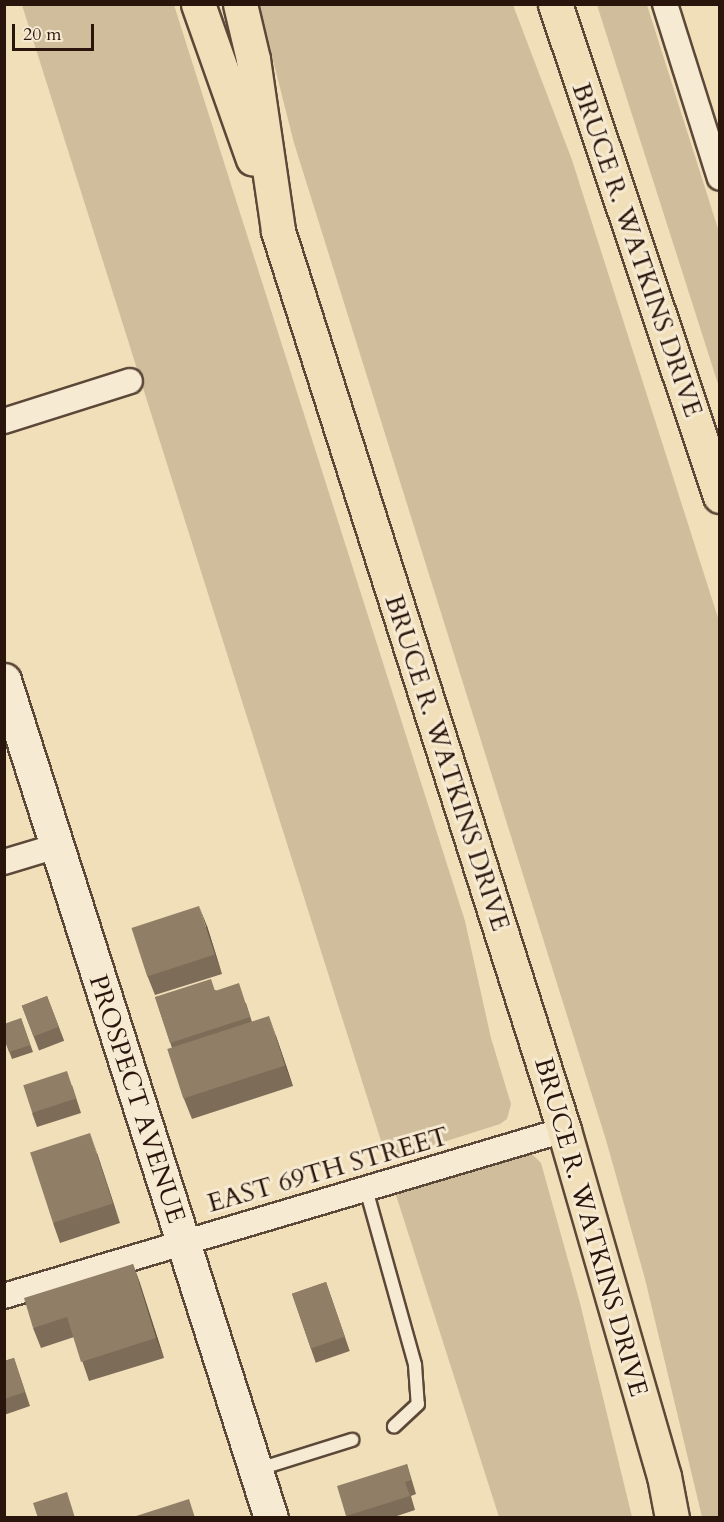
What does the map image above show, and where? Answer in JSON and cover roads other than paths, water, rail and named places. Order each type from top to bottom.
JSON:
[{"type":"highway","points":[[198,4],[278,231]]},
{"type":"highway","name":"BRUCE R. WATKINS DRIVE","points":[[240,4],[253,59],[278,231],[564,1131],[664,1476],[672,1518]]},
{"type":"highway","name":"BRUCE R. WATKINS DRIVE","points":[[555,4],[720,496]]},
{"type":"main road","name":"PROSPECT AVENUE","points":[[4,680],[271,1518]]},
{"type":"street","points":[[665,4],[720,178]]},
{"type":"street","points":[[4,421],[130,381]]},
{"type":"street","points":[[4,862],[57,846]]},
{"type":"street","name":"EAST 69TH STREET","points":[[4,1296],[564,1131]]},
{"type":"lane","points":[[366,1188],[415,1365],[418,1404],[394,1425]]},
{"type":"lane","points":[[256,1470],[352,1440]]}]
